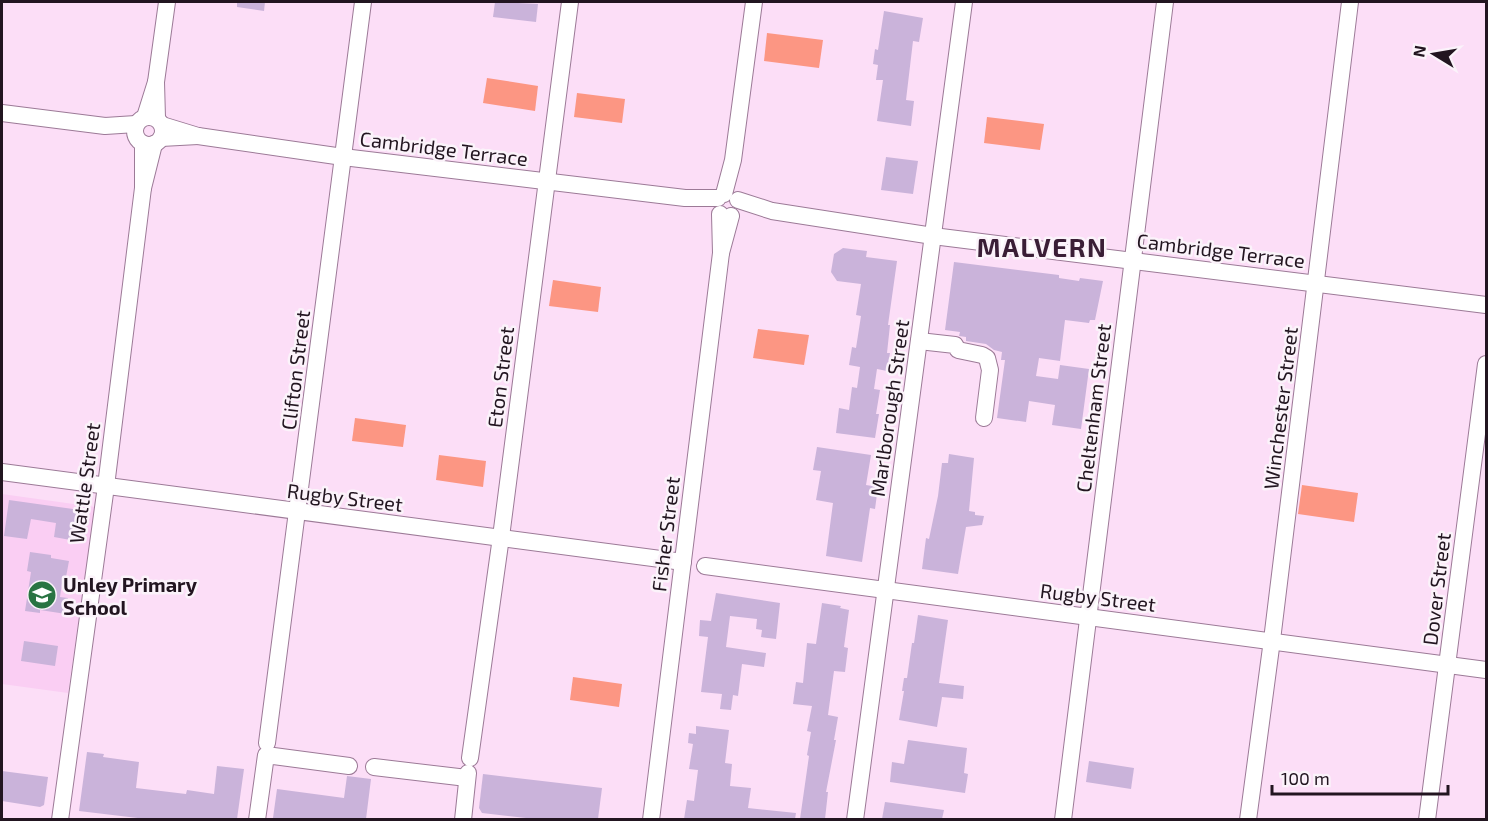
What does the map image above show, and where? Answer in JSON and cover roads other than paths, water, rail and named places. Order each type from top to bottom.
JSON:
[{"type":"street","name":"Wattle Street","points":[[60,819],[106,486],[167,2]]},
{"type":"street","name":"Clifton Street","points":[[257,819],[363,2]]},
{"type":"street","name":"Eton Street","points":[[463,819],[570,2]]},
{"type":"street","name":"Fisher Street","points":[[651,819],[754,2]]},
{"type":"street","name":"Marlborough Street","points":[[855,819],[964,2]]},
{"type":"street","name":"Cheltenham Street","points":[[1064,819],[1165,2]]},
{"type":"street","name":"Winchester Street","points":[[1248,819],[1350,2]]},
{"type":"street","name":"Cambridge Terrace","points":[[2,113],[685,198],[933,236],[1486,305]]},
{"type":"street","points":[[919,341],[955,345],[958,350],[987,358],[990,370],[984,418]]},
{"type":"street","name":"Dover Street","points":[[1427,819],[1486,364]]},
{"type":"street","name":"Rugby Street","points":[[2,472],[298,513],[501,537],[683,562]]},
{"type":"street","name":"Rugby Street","points":[[705,566],[1486,670]]},
{"type":"street","points":[[266,749],[349,766]]},
{"type":"street","points":[[374,767],[468,770]]},
{"type":"place","name":"Unley Primary School","points":[[42,595]]},
{"type":"district","name":"MALVERN","points":[[1042,246]]}]
